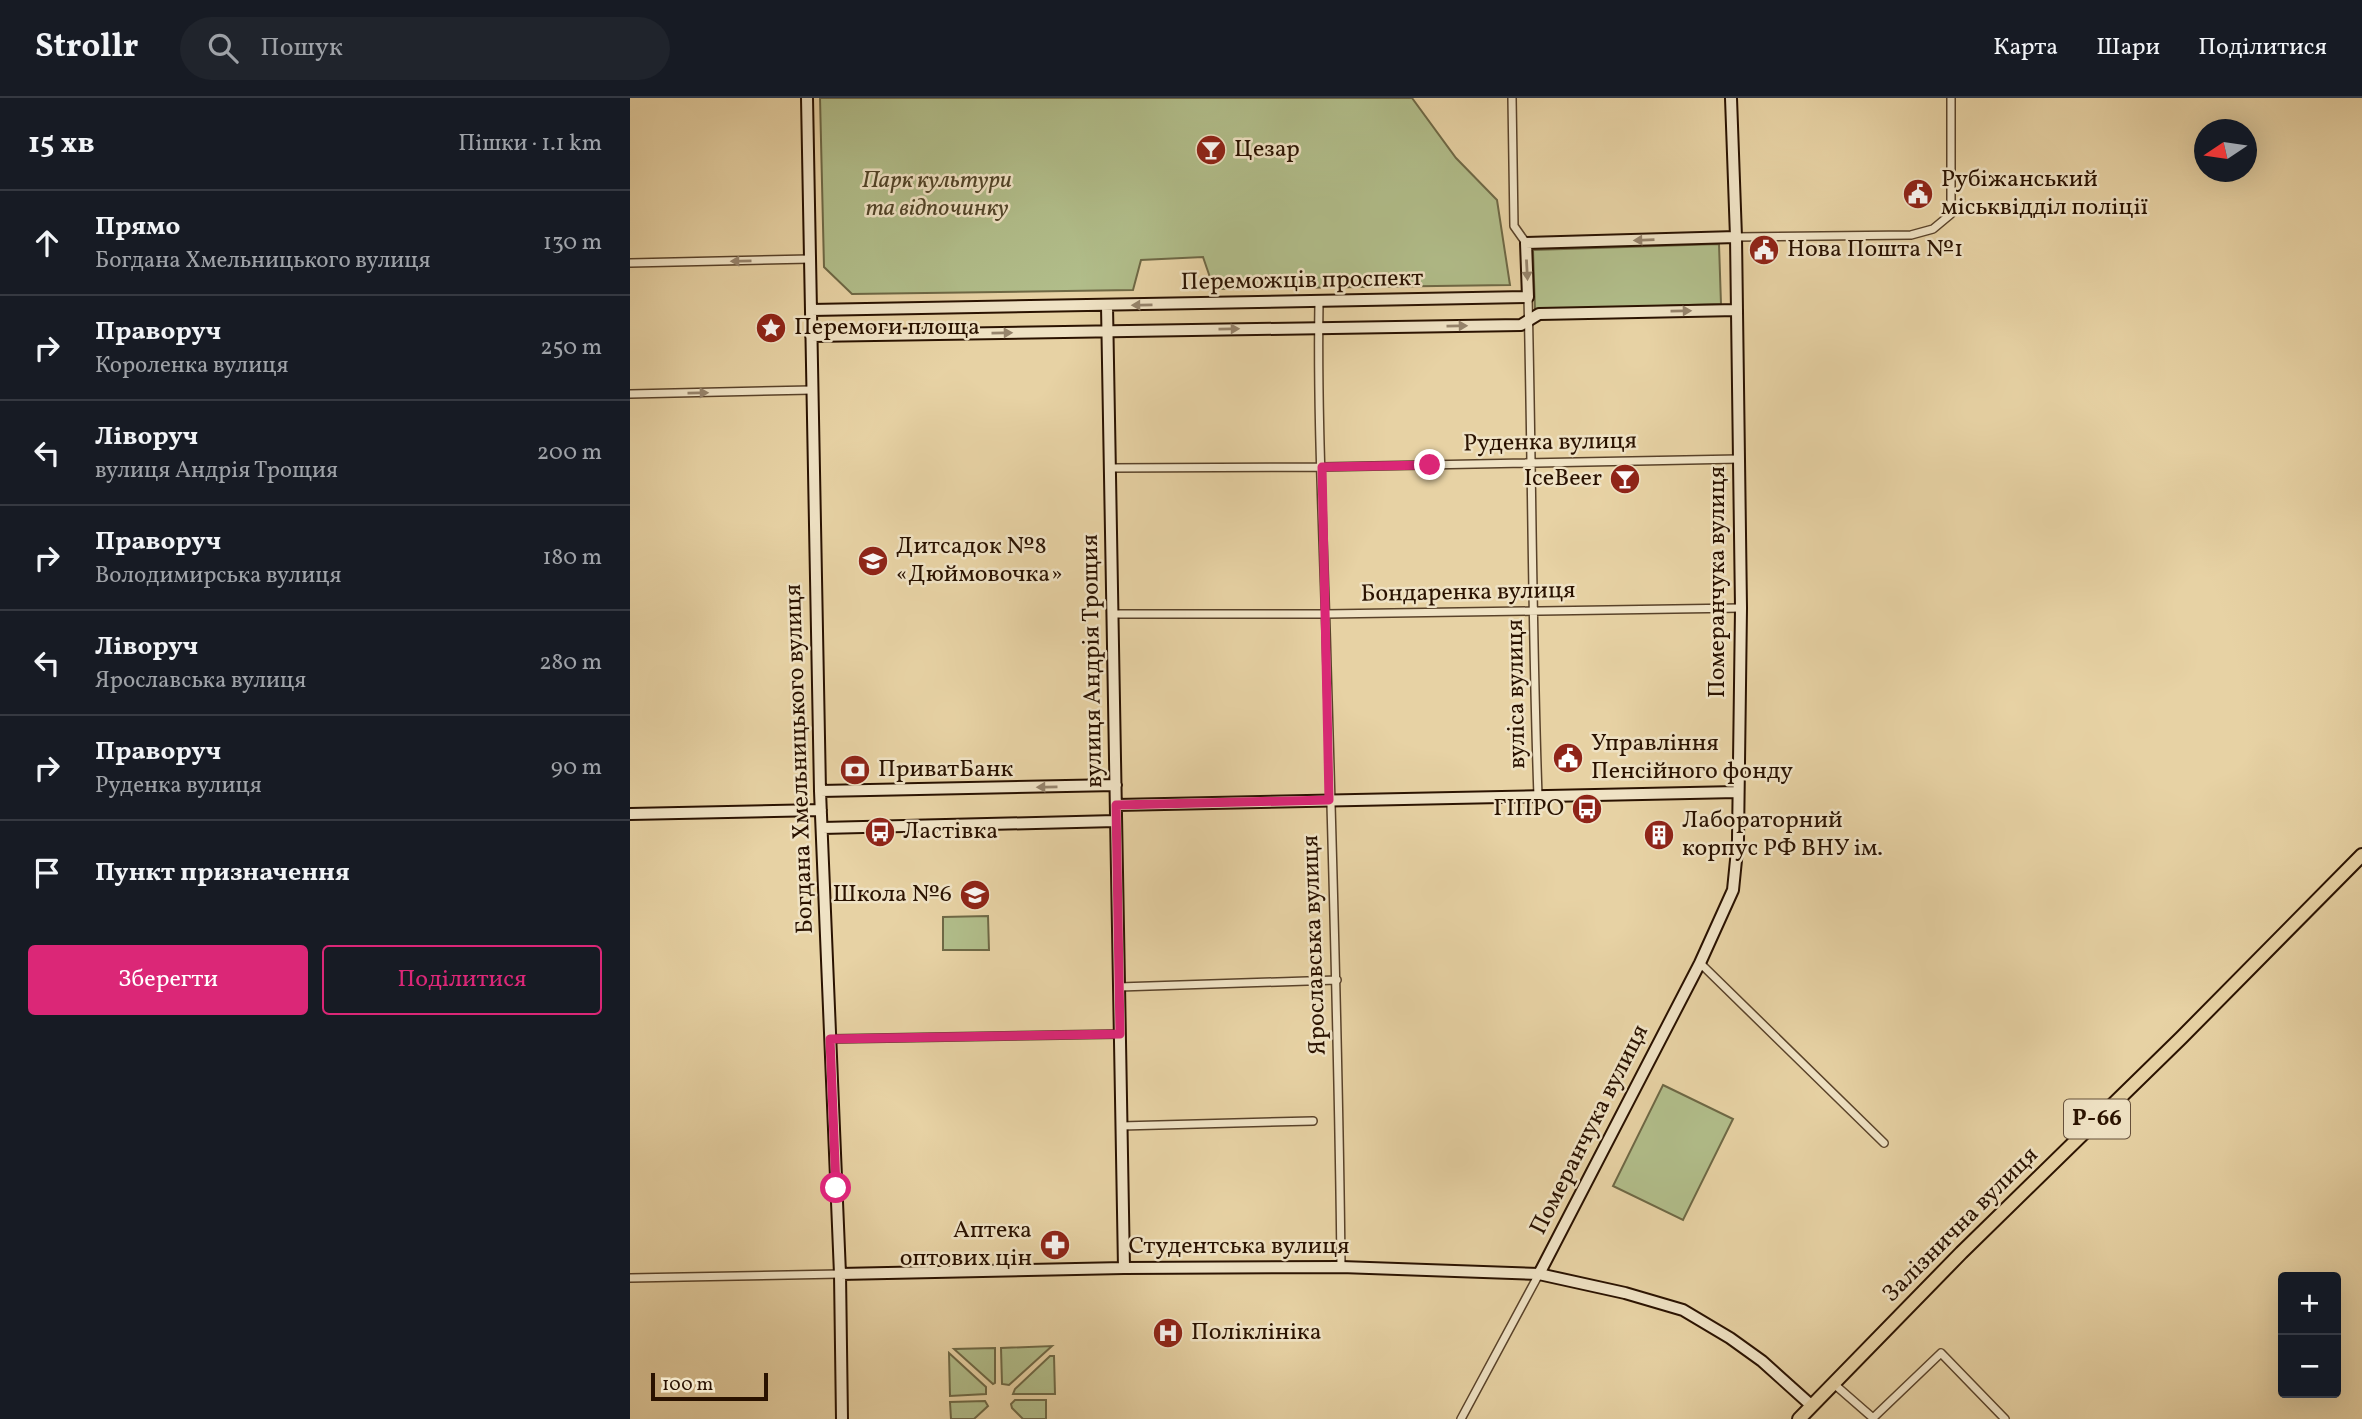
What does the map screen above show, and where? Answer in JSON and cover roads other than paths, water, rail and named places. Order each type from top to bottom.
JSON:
[{"type":"main road","name":"Залізнична вулиця","points":[[1799,1419],[1961,1253],[2181,1038],[2362,855]]},
{"type":"street","name":"Богдана Хмельницького вулиця","points":[[807,98],[820,791],[842,1419]]},
{"type":"street","points":[[1511,98],[1514,226],[1525,243],[1528,297]]},
{"type":"street","name":"Померанчука вулиця","points":[[1461,1419],[1539,1275],[1700,963],[1733,890],[1738,840],[1741,608],[1736,237],[1731,98]]},
{"type":"street","points":[[1525,243],[1911,235],[1933,229],[1951,214],[1951,98]]},
{"type":"street","points":[[630,263],[810,259]]},
{"type":"street","name":"Переможців проспект","points":[[811,310],[1528,297]]},
{"type":"street","name":"вуліса вулиця","points":[[1528,297],[1538,796]]},
{"type":"street","name":"Ярославська вулиця","points":[[1319,302],[1329,800],[1337,981],[1341,1267]]},
{"type":"street","name":"вулиця Андрія Трощия","points":[[1107,306],[1124,1268]]},
{"type":"street","name":"Переможців проспект","points":[[811,336],[1521,325],[1539,314],[1737,310]]},
{"type":"street","points":[[630,394],[812,390]]},
{"type":"street","name":"Руденка вулиця","points":[[1110,468],[1739,459]]},
{"type":"street","name":"Бондаренка вулиця","points":[[1112,614],[1741,608]]},
{"type":"street","points":[[820,791],[1115,785]]},
{"type":"street","points":[[1116,805],[1737,792]]},
{"type":"street","points":[[630,814],[821,810]]},
{"type":"street","points":[[822,828],[1116,821]]},
{"type":"street","points":[[1700,963],[1884,1143]]},
{"type":"street","points":[[1119,987],[1337,981]]},
{"type":"street","points":[[830,1039],[1120,1034]]},
{"type":"street","points":[[1121,1126],[1313,1121]]},
{"type":"street","name":"Студентська вулиця","points":[[630,1278],[1124,1268],[1341,1267],[1539,1275],[1625,1293],[1683,1310],[1762,1361],[1812,1406]]},
{"type":"street","points":[[1834,1384],[1873,1418],[1941,1353],[2005,1419]]},
{"type":"place","name":"Цезар","points":[[1211,150]]},
{"type":"place","name":"Рубіжанський міськвідділ поліції","points":[[1918,194]]},
{"type":"place","name":"Нова Пошта №1","points":[[1764,250]]},
{"type":"place","name":"Перемоги площа","points":[[771,328]]},
{"type":"place","name":"IceBeer","points":[[1625,479]]},
{"type":"place","name":"Дитсадок №8 «Дюймовочка»","points":[[873,561]]},
{"type":"place","name":"Управління Пенсійного фонду","points":[[1568,758]]},
{"type":"place","name":"ПриватБанк","points":[[855,770]]},
{"type":"place","name":"ГІПРО","points":[[1587,809]]},
{"type":"place","name":"Ластівка","points":[[880,832]]},
{"type":"place","name":"Лабораторний корпус РФ ВНУ ім.","points":[[1659,835]]},
{"type":"place","name":"Школа №6","points":[[975,895]]},
{"type":"place","name":"Аптека оптових цін","points":[[1055,1245]]},
{"type":"place","name":"Поліклініка","points":[[1168,1333]]},
{"type":"park label","name":"Парк культури та відпочинку","points":[[937,195]]}]
